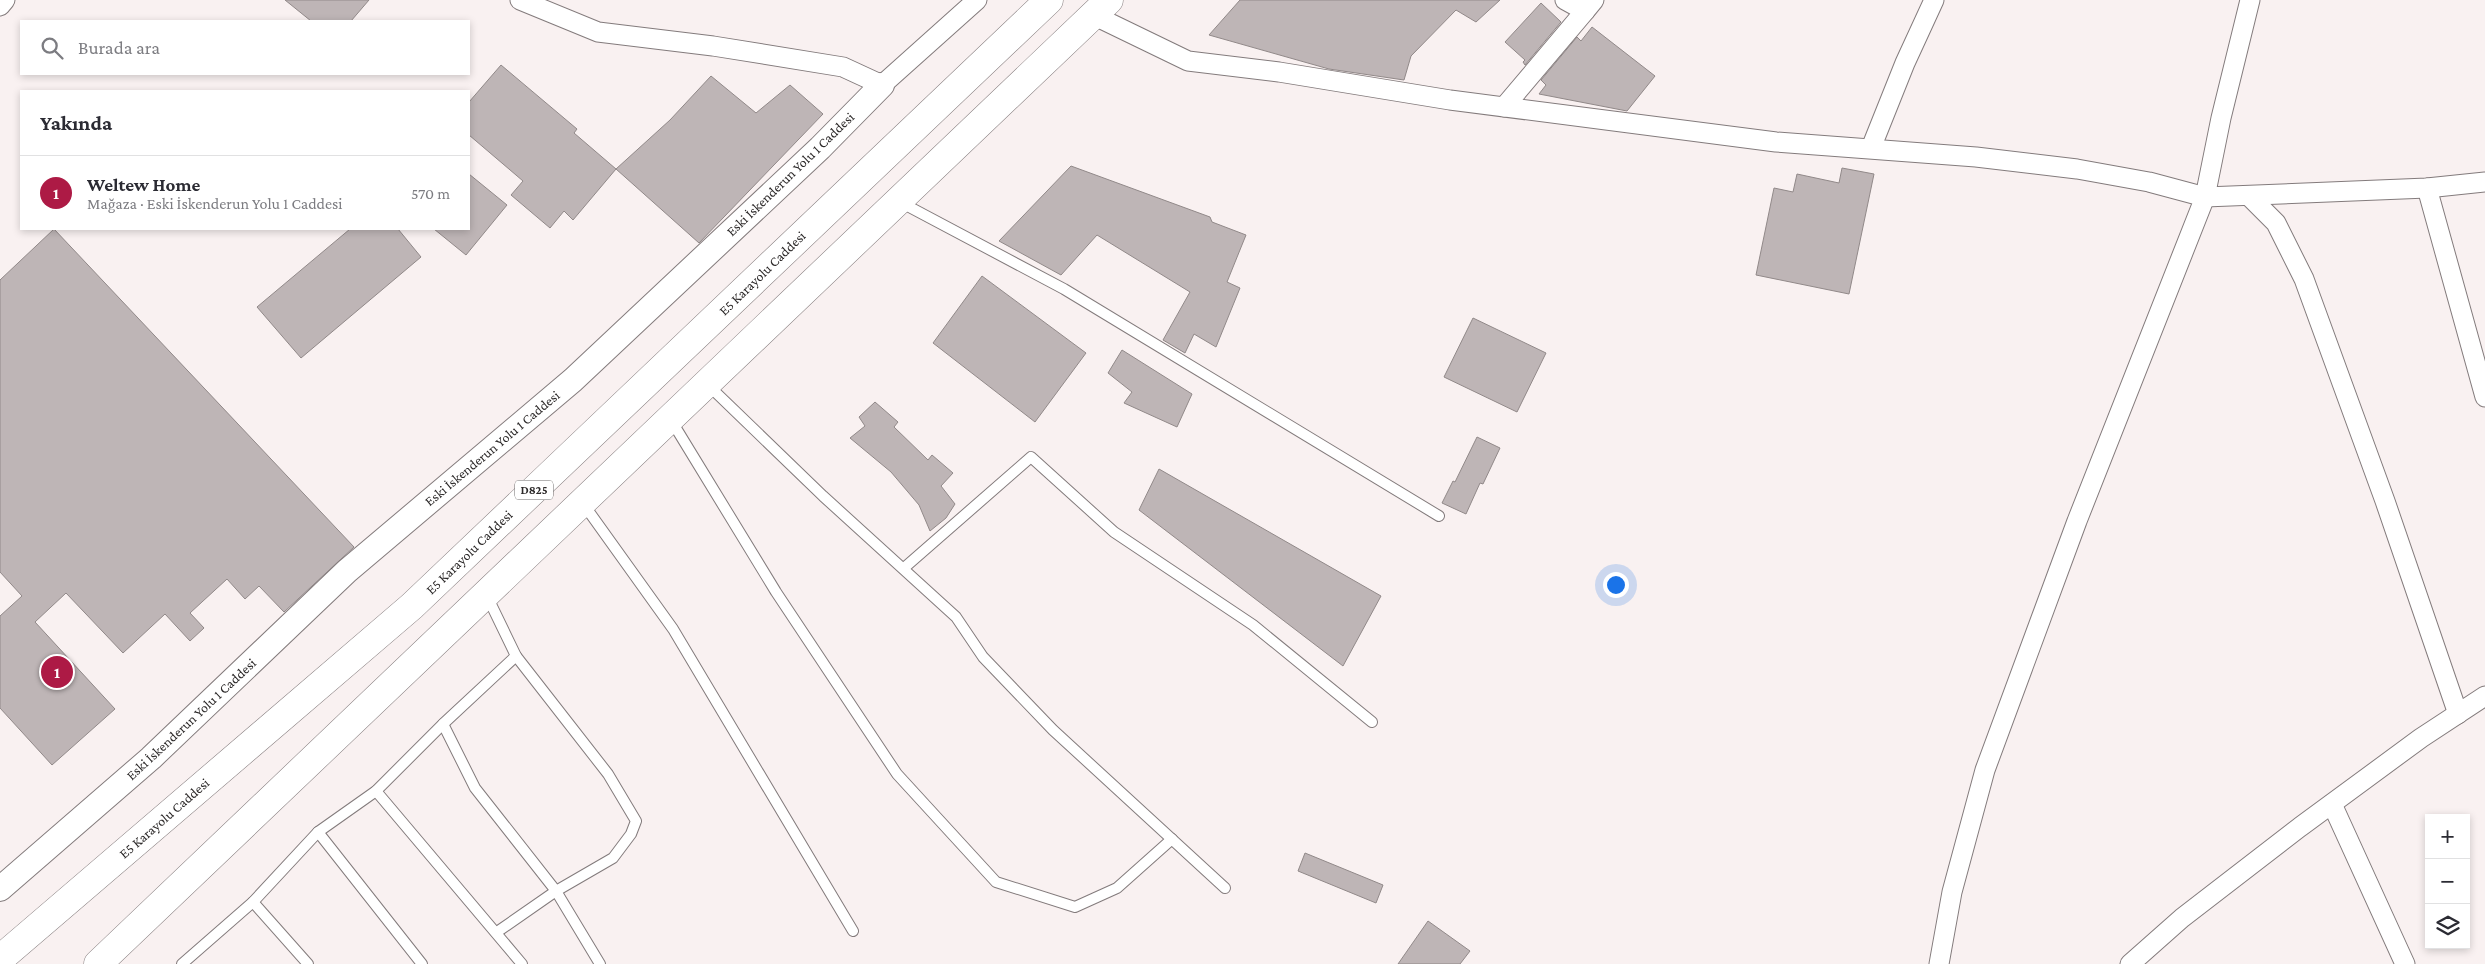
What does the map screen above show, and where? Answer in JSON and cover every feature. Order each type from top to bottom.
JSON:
[{"type":"highway","name":"E5 Karayolu Caddesi","points":[[0,959],[412,606],[1049,0]]},
{"type":"highway","points":[[98,964],[485,593],[1102,8]]},
{"type":"street","points":[[0,6],[5,0]]},
{"type":"street","points":[[520,0],[598,32],[713,46],[843,67],[882,85]]},
{"type":"street","name":"Eski İskenderun Yolu 1 Caddesi","points":[[0,889],[151,758],[347,571],[573,380],[820,148],[882,85],[977,0]]},
{"type":"street","points":[[1504,107],[1590,6],[1565,0]]},
{"type":"street","points":[[1871,148],[1905,63],[1934,0]]},
{"type":"street","points":[[1940,964],[1952,892],[1985,770],[2077,520],[2205,197],[2220,118],[2250,0]]},
{"type":"street","points":[[1102,8],[1188,61],[1279,72],[1504,107],[1776,142],[1871,148],[2077,169],[2149,182],[2205,197],[2427,188],[2485,182]]},
{"type":"street","points":[[2427,188],[2485,397]]},
{"type":"street","points":[[2250,196],[2276,223],[2304,279],[2385,501],[2458,714]]},
{"type":"street","points":[[2130,964],[2182,918],[2332,804],[2421,738],[2485,696]]},
{"type":"street","points":[[2332,804],[2405,964]]},
{"type":"lane","points":[[898,201],[1064,289],[1438,516]]},
{"type":"lane","points":[[706,383],[823,496],[956,617],[983,657],[1053,730],[1225,888]]},
{"type":"lane","points":[[670,418],[776,592],[897,774],[996,882],[1075,907],[1117,888],[1172,839]]},
{"type":"lane","points":[[904,568],[1030,457],[1114,532],[1254,625],[1372,722]]},
{"type":"lane","points":[[582,502],[673,629],[853,931]]},
{"type":"lane","points":[[485,593],[516,656],[608,774],[636,821],[631,834],[613,858],[556,891],[497,932]]},
{"type":"lane","points":[[182,964],[253,902],[318,832],[376,791],[443,724],[516,656]]},
{"type":"lane","points":[[443,724],[475,788],[556,891],[600,964]]},
{"type":"lane","points":[[376,791],[497,932],[522,964]]},
{"type":"lane","points":[[318,832],[422,964]]},
{"type":"lane","points":[[253,902],[308,964]]},
{"type":"building","points":[[285,0],[369,0],[352,20],[310,20]]},
{"type":"building","points":[[1240,0],[1500,0],[1476,22],[1456,10],[1411,56],[1404,80],[1329,69],[1209,35]]},
{"type":"building","points":[[1541,3],[1561,22],[1525,65],[1523,62],[1525,60],[1505,42]]},
{"type":"building","points":[[1592,27],[1655,76],[1627,111],[1539,94],[1546,85],[1541,80],[1577,37],[1581,41]]},
{"type":"building","points":[[501,65],[577,129],[574,133],[616,169],[573,220],[564,211],[550,228],[511,195],[523,181],[470,136],[470,101]]},
{"type":"building","points":[[711,76],[756,113],[790,85],[823,114],[699,243],[616,169],[670,120]]},
{"type":"building","points":[[1071,166],[1210,217],[1212,222],[1246,235],[1227,282],[1240,288],[1216,347],[1194,334],[1185,353],[1163,340],[1190,292],[1097,235],[1061,275],[999,241]]},
{"type":"building","points":[[1842,168],[1874,174],[1849,294],[1756,275],[1774,188],[1793,192],[1797,174],[1839,183]]},
{"type":"building","points":[[470,175],[507,205],[466,255],[435,230],[470,230]]},
{"type":"building","points":[[55,230],[354,547],[284,612],[259,586],[245,599],[227,579],[190,613],[204,628],[190,641],[165,614],[123,653],[66,593],[35,622],[115,709],[52,765],[0,708],[0,616],[22,596],[0,572],[0,280]]},
{"type":"building","points":[[349,230],[399,230],[421,257],[301,358],[257,307]]},
{"type":"building","points":[[982,276],[1086,353],[1035,422],[933,343]]},
{"type":"building","points":[[1473,318],[1546,353],[1517,412],[1444,377]]},
{"type":"building","points":[[1122,350],[1192,394],[1177,427],[1124,403],[1132,392],[1108,373]]},
{"type":"building","points":[[875,402],[898,422],[894,427],[928,460],[932,455],[953,473],[941,486],[955,504],[946,518],[930,531],[919,505],[891,472],[850,438],[865,426],[859,417]]},
{"type":"building","points":[[1477,437],[1500,448],[1483,484],[1480,483],[1466,514],[1442,503],[1453,481],[1455,482]]},
{"type":"building","points":[[1159,469],[1381,596],[1343,666],[1139,510]]},
{"type":"building","points":[[1305,853],[1383,885],[1376,903],[1298,871]]},
{"type":"building","points":[[1428,921],[1470,951],[1460,964],[1398,964]]},
{"type":"place","name":"Weltew Home","points":[[57,672]]}]
